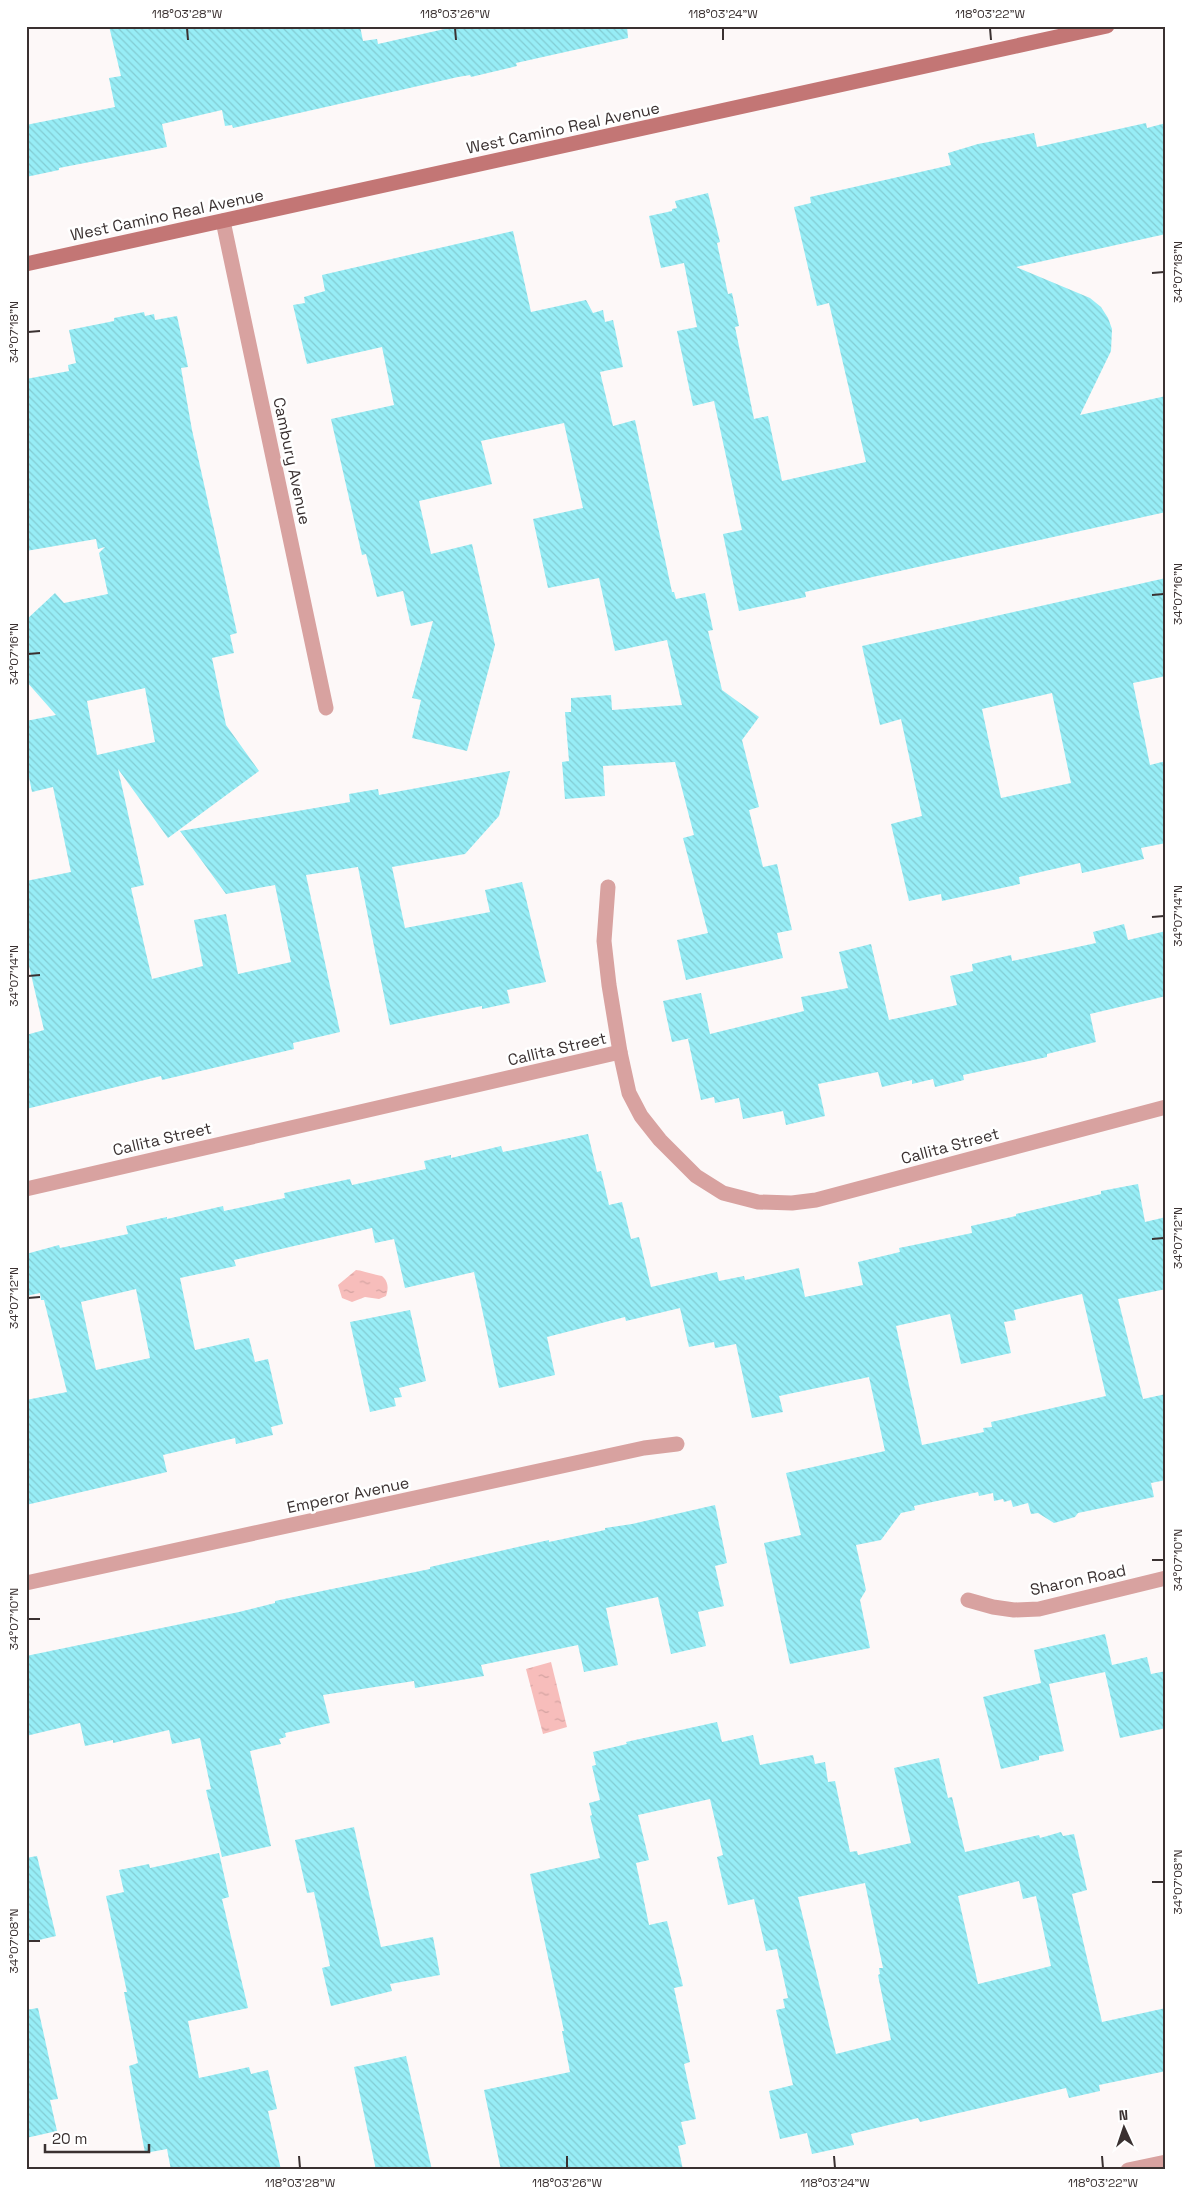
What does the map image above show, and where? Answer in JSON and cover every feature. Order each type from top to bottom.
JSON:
[{"type":"street","name":"West Camino Real Avenue","points":[[26,264],[1107,26]]},
{"type":"street","name":"Cambury Avenue","points":[[223,221],[326,708]]},
{"type":"street","points":[[608,887],[604,941],[620,1052]]},
{"type":"street","name":"Callita Street","points":[[26,1188],[620,1052],[630,1093],[641,1116],[660,1140],[696,1176],[723,1193],[758,1202],[792,1203],[816,1200],[1166,1107]]},
{"type":"street","name":"Emperor Avenue","points":[[26,1583],[644,1448],[677,1444]]},
{"type":"street","name":"Sharon Road","points":[[968,1600],[993,1607],[1014,1610],[1039,1609],[1166,1578]]},
{"type":"street","points":[[1128,2170],[1166,2162]]},
{"type":"water","points":[[356,1270],[382,1276],[386,1280],[387,1285],[386,1296],[379,1299],[365,1297],[352,1302],[342,1298],[338,1285]]},
{"type":"water","points":[[551,1662],[567,1727],[543,1734],[526,1669]]},
{"type":"building","points":[[109,26],[360,26],[363,41],[377,39],[378,44],[458,26],[627,26],[628,38],[516,63],[517,66],[471,77],[470,75],[458,77],[233,128],[232,125],[225,126],[222,110],[162,124],[167,147],[59,168],[59,170],[26,177],[26,125],[115,107],[109,78],[121,76]]},
{"type":"building","points":[[1146,123],[1147,128],[1166,123],[1166,234],[1016,267],[1090,298],[1101,307],[1108,318],[1112,329],[1111,351],[1080,415],[1166,396],[1166,512],[805,592],[806,597],[739,611],[723,534],[742,530],[714,401],[693,406],[677,331],[697,327],[684,263],[661,268],[649,216],[672,211],[672,209],[677,208],[675,201],[708,193],[720,242],[717,243],[728,294],[732,293],[739,326],[735,327],[754,419],[768,416],[782,481],[866,462],[829,303],[817,306],[794,207],[811,203],[810,197],[951,165],[948,153],[978,144],[1034,133],[1037,147]]},
{"type":"building","points":[[513,231],[531,312],[586,300],[593,313],[603,310],[605,322],[613,320],[623,367],[600,372],[613,426],[635,420],[672,592],[674,592],[676,599],[705,593],[713,630],[708,631],[722,690],[759,717],[742,740],[759,807],[749,810],[763,867],[777,864],[792,930],[777,933],[783,958],[686,980],[677,940],[708,933],[683,838],[694,835],[675,762],[603,766],[605,796],[565,799],[562,762],[569,761],[565,712],[571,712],[571,698],[611,695],[612,710],[682,705],[667,640],[615,651],[599,578],[548,588],[533,519],[583,508],[564,423],[481,441],[492,484],[419,501],[431,554],[472,544],[495,645],[467,751],[412,738],[421,700],[412,698],[433,621],[411,626],[403,591],[377,597],[366,554],[362,555],[331,419],[394,405],[382,347],[307,364],[293,305],[305,303],[304,297],[325,291],[322,275]]},
{"type":"building","points":[[144,312],[145,316],[154,314],[155,320],[177,316],[188,367],[181,368],[192,430],[237,633],[230,635],[234,653],[212,658],[226,725],[259,771],[168,838],[118,769],[144,885],[131,888],[152,979],[203,966],[194,920],[226,914],[238,974],[291,962],[275,885],[226,894],[180,831],[350,802],[349,794],[378,789],[379,795],[510,771],[499,816],[465,854],[392,867],[405,928],[490,912],[485,890],[522,882],[546,982],[507,990],[510,1003],[482,1009],[482,1006],[390,1025],[358,867],[306,875],[340,1032],[293,1043],[294,1049],[162,1080],[161,1076],[26,1109],[26,1035],[44,1030],[26,953],[26,881],[71,872],[53,787],[32,792],[26,762],[26,721],[56,715],[26,681],[26,620],[55,593],[64,603],[108,594],[99,553],[105,547],[98,549],[96,539],[26,551],[26,379],[69,371],[68,365],[76,363],[69,330],[114,321],[114,318]],"holes":[[[145,688],[155,742],[97,755],[87,701]]]},
{"type":"building","points":[[1166,578],[1166,676],[1133,683],[1150,765],[1166,761],[1166,843],[1141,848],[1144,859],[1082,873],[1080,863],[1019,877],[1020,884],[942,901],[941,894],[909,901],[891,824],[922,816],[901,719],[880,725],[862,646]],"holes":[[[1052,693],[1071,783],[1001,798],[982,709]]]},
{"type":"building","points":[[1124,924],[1128,940],[1166,931],[1166,996],[1090,1014],[1096,1042],[1047,1054],[1047,1057],[963,1075],[964,1080],[935,1087],[933,1079],[912,1084],[912,1080],[882,1087],[878,1072],[818,1084],[825,1116],[786,1125],[783,1111],[743,1119],[739,1098],[715,1103],[714,1097],[701,1100],[688,1039],[691,1038],[672,1042],[663,1001],[701,993],[710,1034],[804,1011],[801,997],[848,988],[839,952],[871,944],[889,1020],[957,1005],[950,976],[973,971],[972,964],[1011,955],[1012,961],[1096,943],[1093,932]]},
{"type":"building","points":[[588,1134],[597,1172],[601,1171],[609,1205],[622,1202],[631,1239],[639,1237],[651,1287],[717,1272],[719,1281],[744,1276],[745,1280],[799,1268],[805,1297],[863,1285],[858,1262],[900,1252],[899,1248],[972,1233],[971,1226],[1101,1194],[1101,1191],[1138,1184],[1145,1222],[1166,1217],[1166,1289],[1118,1299],[1143,1399],[1166,1394],[1166,1480],[1151,1483],[1154,1497],[1078,1513],[1075,1517],[1054,1523],[1038,1513],[1031,1514],[1028,1503],[1013,1507],[1011,1500],[1004,1502],[1003,1499],[994,1501],[993,1493],[979,1496],[978,1492],[914,1506],[915,1510],[901,1513],[881,1540],[856,1545],[866,1590],[860,1600],[870,1648],[790,1664],[764,1543],[801,1535],[786,1473],[885,1451],[869,1377],[779,1396],[783,1412],[752,1418],[736,1344],[715,1348],[714,1342],[689,1347],[680,1308],[626,1321],[625,1317],[547,1337],[555,1375],[499,1388],[474,1272],[405,1288],[394,1239],[375,1243],[372,1228],[234,1260],[236,1266],[180,1278],[195,1350],[249,1338],[255,1362],[268,1359],[283,1424],[271,1427],[273,1435],[236,1444],[235,1438],[163,1455],[167,1472],[26,1505],[26,1400],[67,1392],[44,1300],[41,1300],[40,1293],[26,1296],[26,1254],[59,1245],[60,1248],[128,1234],[126,1226],[167,1217],[167,1219],[223,1206],[224,1211],[285,1198],[284,1193],[350,1179],[352,1185],[426,1169],[424,1161],[451,1155],[451,1158],[501,1146],[503,1152]],"holes":[[[136,1289],[150,1358],[96,1370],[81,1302]],[[1082,1294],[1106,1396],[991,1422],[992,1427],[983,1428],[984,1432],[922,1445],[896,1326],[950,1314],[961,1364],[1011,1353],[1004,1322],[1016,1320],[1014,1310]]]},
{"type":"building","points":[[410,1310],[426,1381],[399,1388],[402,1397],[394,1398],[396,1406],[370,1412],[350,1322]]},
{"type":"building","points":[[715,1505],[727,1563],[715,1566],[724,1606],[698,1612],[706,1646],[671,1654],[658,1597],[606,1608],[618,1665],[584,1672],[578,1645],[481,1665],[484,1676],[415,1688],[414,1681],[323,1695],[330,1723],[285,1733],[286,1737],[279,1739],[281,1744],[250,1751],[271,1846],[222,1857],[206,1790],[211,1789],[200,1738],[172,1744],[169,1730],[113,1743],[113,1740],[85,1746],[80,1723],[26,1736],[26,1656],[239,1612],[275,1603],[275,1601],[430,1569],[430,1567],[513,1548],[549,1540],[549,1542]]},
{"type":"building","points":[[1105,1634],[1112,1665],[1147,1657],[1151,1674],[1166,1671],[1166,1728],[1120,1738],[1105,1672],[1049,1684],[1064,1751],[1039,1756],[1039,1760],[1001,1769],[983,1697],[1041,1683],[1034,1650]]},
{"type":"building","points":[[717,1722],[722,1742],[753,1735],[760,1765],[813,1755],[815,1764],[825,1762],[828,1782],[835,1781],[850,1852],[857,1851],[858,1855],[911,1843],[894,1768],[939,1758],[948,1798],[952,1797],[965,1852],[1039,1835],[1040,1838],[1061,1832],[1063,1836],[1074,1834],[1087,1890],[1072,1894],[1102,2022],[1166,2008],[1166,2071],[1099,2085],[1100,2091],[1069,2098],[1066,2088],[920,2122],[918,2118],[851,2134],[854,2145],[812,2154],[807,2133],[780,2139],[769,2091],[793,2085],[776,2010],[785,2008],[783,1999],[788,1998],[777,1949],[766,1951],[754,1899],[728,1905],[717,1857],[723,1855],[710,1799],[638,1815],[649,1860],[636,1863],[649,1925],[667,1921],[683,1986],[674,1988],[690,2062],[684,2064],[696,2119],[681,2122],[686,2144],[678,2146],[683,2170],[501,2170],[484,2090],[570,2072],[562,2031],[564,2031],[530,1874],[600,1858],[590,1816],[592,1815],[589,1803],[600,1800],[592,1766],[596,1765],[593,1752],[627,1744],[626,1742]],"holes":[[[1019,1881],[1023,1899],[1036,1896],[1051,1966],[978,1984],[958,1896]],[[865,1883],[883,1968],[879,1968],[880,1974],[878,1975],[891,2040],[836,2054],[798,1897]]]},
{"type":"building","points":[[354,1827],[381,1947],[433,1937],[440,1975],[390,1984],[392,1991],[331,2006],[322,1968],[330,1966],[314,1892],[307,1893],[295,1840]]},
{"type":"building","points":[[219,1853],[229,1897],[222,1899],[248,2008],[188,2021],[199,2078],[249,2067],[251,2074],[268,2070],[277,2109],[268,2111],[281,2170],[171,2170],[167,2149],[145,2153],[129,2066],[138,2063],[124,1992],[127,1992],[106,1896],[124,1892],[119,1870],[149,1864],[150,1868]]},
{"type":"building","points":[[37,1856],[56,1936],[26,1943],[26,1858]]},
{"type":"building","points":[[38,2008],[58,2099],[50,2100],[57,2131],[26,2138],[26,2010]]},
{"type":"building","points":[[406,2056],[432,2170],[376,2170],[354,2067]]}]
